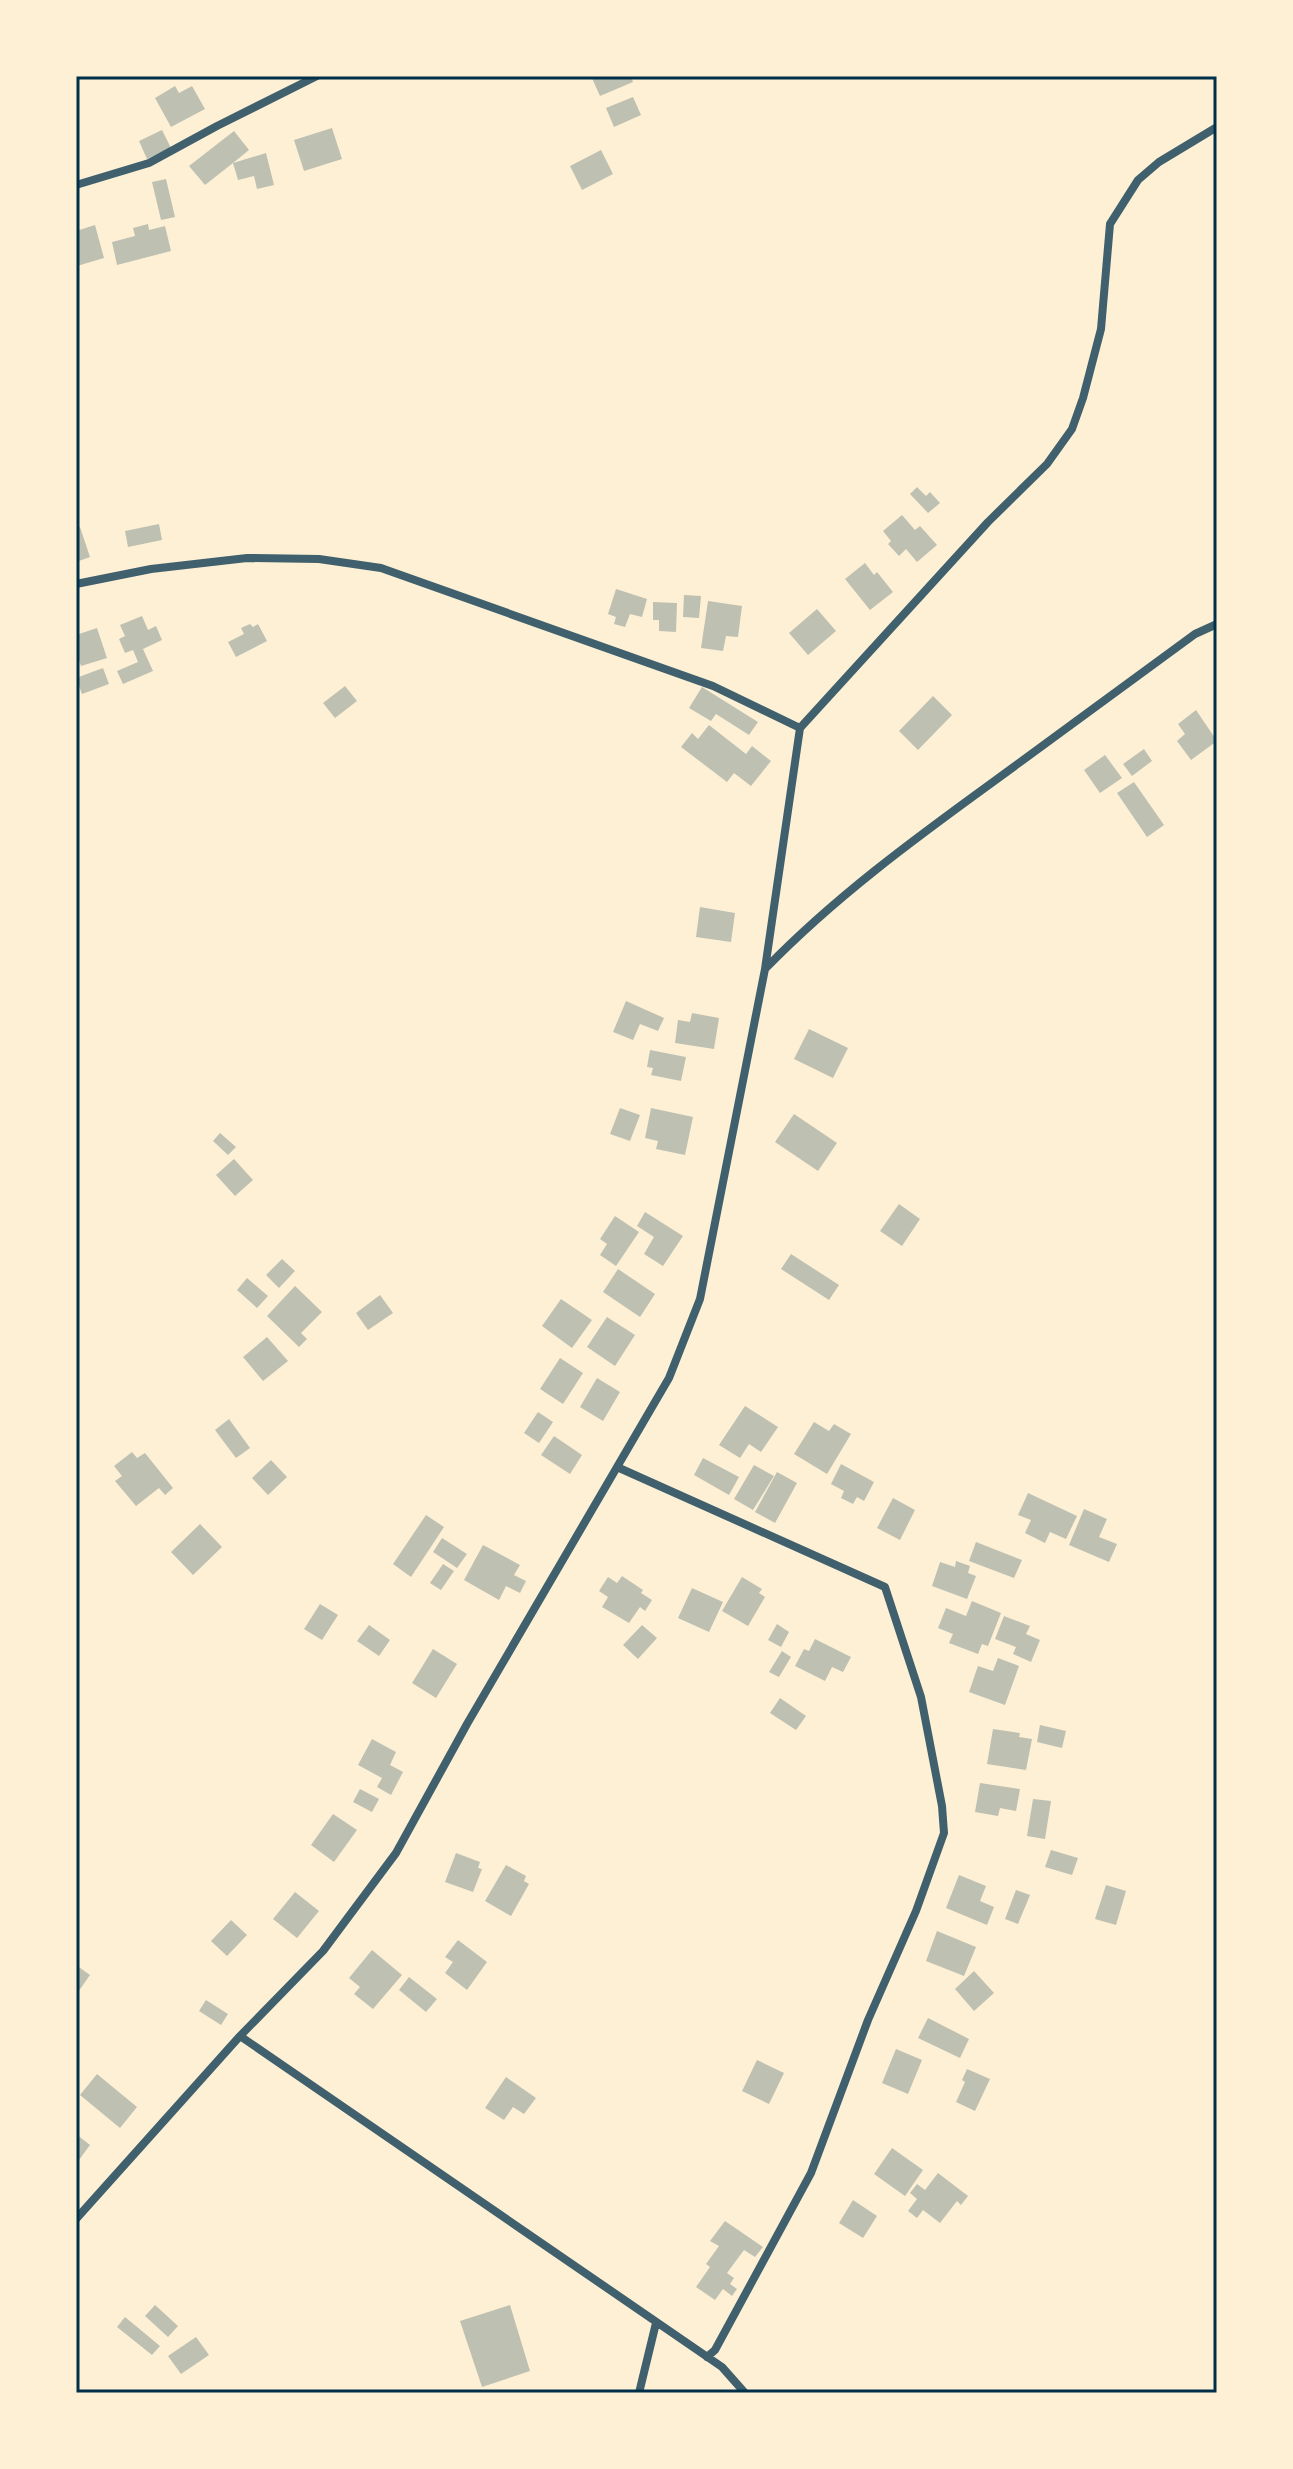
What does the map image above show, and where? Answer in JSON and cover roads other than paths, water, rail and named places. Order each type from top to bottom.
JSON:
[{"type":"street","points":[[76,185],[149,163],[317,76]]},
{"type":"street","points":[[76,2219],[240,2036],[323,1951],[396,1853],[467,1724],[669,1378],[700,1299],[765,969],[800,728],[988,522],[1047,464],[1072,429],[1101,329],[1110,224],[1138,180],[1159,162],[1217,127]]},
{"type":"street","points":[[76,584],[151,569],[247,558],[319,559],[381,568],[713,686],[800,728]]},
{"type":"street","points":[[765,969],[803,929],[947,815],[1195,634],[1217,624]]},
{"type":"street","points":[[617,1467],[885,1587],[921,1697],[942,1806],[944,1833],[916,1911],[868,2020],[811,2173],[715,2350],[707,2357]]},
{"type":"street","points":[[240,2036],[722,2367],[745,2393]]},
{"type":"street","points":[[639,2393],[656,2323]]}]
